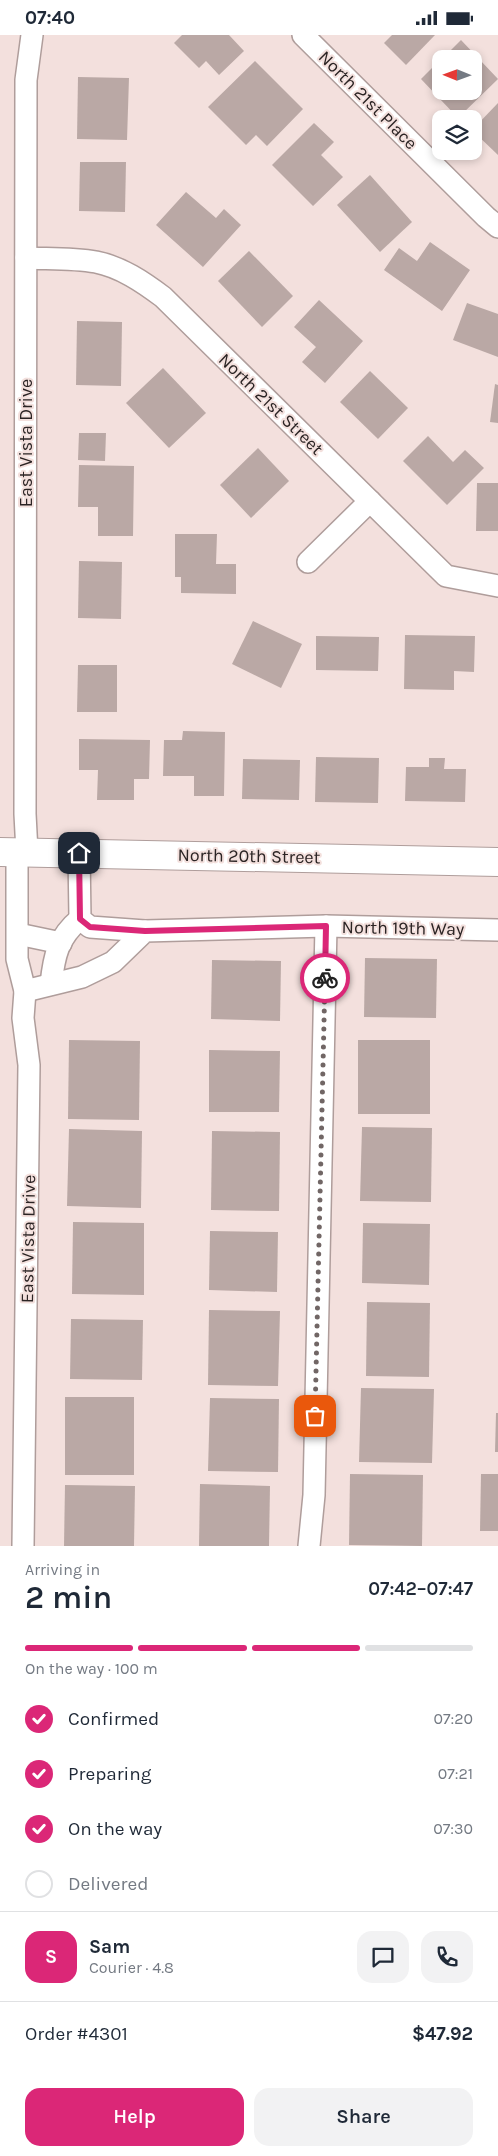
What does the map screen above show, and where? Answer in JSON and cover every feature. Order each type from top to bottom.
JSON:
[{"type":"street","name":"East Vista Drive","points":[[23,1546],[29,1065],[22,1018],[25,991],[17,959],[15,852],[25,814],[26,80],[32,35]]},
{"type":"street","name":"North 21st Place","points":[[303,35],[498,227]]},
{"type":"street","name":"North 21st Street","points":[[26,258],[95,262],[117,269],[140,280],[163,297],[446,577],[498,586]]},
{"type":"street","points":[[308,562],[370,501]]},
{"type":"street","name":"North 20th Street","points":[[15,852],[498,861]]},
{"type":"street","points":[[79,853],[80,919]]},
{"type":"street","points":[[80,919],[90,927],[145,931]]},
{"type":"street","points":[[51,983],[53,961],[66,931],[80,919]]},
{"type":"street","points":[[309,1546],[314,1495],[326,926]]},
{"type":"street","name":"North 19th Way","points":[[145,931],[326,926],[498,930]]},
{"type":"street","points":[[25,991],[51,983],[82,977],[114,962],[145,931]]},
{"type":"street","points":[[18,934],[61,943]]},
{"type":"building","points":[[182,35],[229,35],[244,51],[219,75],[206,61],[199,68],[174,43]]},
{"type":"building","points":[[392,35],[435,35],[406,65],[384,43]]},
{"type":"building","points":[[461,40],[470,50],[451,50]]},
{"type":"building","points":[[255,61],[303,109],[267,146],[256,135],[246,145],[208,107]]},
{"type":"building","points":[[482,62],[498,79],[482,95]]},
{"type":"building","points":[[432,68],[432,91],[421,79]]},
{"type":"building","points":[[78,77],[129,78],[127,140],[77,139]]},
{"type":"building","points":[[441,100],[476,100],[466,110],[450,110]]},
{"type":"building","points":[[498,103],[498,155],[482,140],[482,120]]},
{"type":"building","points":[[314,123],[334,142],[321,155],[343,177],[313,206],[272,165]]},
{"type":"building","points":[[80,162],[126,162],[125,212],[79,211]]},
{"type":"building","points":[[370,175],[412,222],[380,252],[337,205]]},
{"type":"building","points":[[186,192],[216,218],[224,209],[241,225],[203,267],[156,225]]},
{"type":"building","points":[[430,242],[470,270],[442,311],[384,270],[399,248],[417,261]]},
{"type":"building","points":[[249,251],[293,296],[262,327],[218,281]]},
{"type":"building","points":[[319,300],[363,341],[325,383],[302,362],[316,347],[294,327]]},
{"type":"building","points":[[467,303],[498,314],[498,357],[453,340]]},
{"type":"building","points":[[77,321],[122,322],[121,386],[76,385]]},
{"type":"building","points":[[163,368],[206,413],[169,448],[126,403]]},
{"type":"building","points":[[370,371],[408,408],[378,439],[340,402]]},
{"type":"building","points":[[495,384],[498,385],[498,423],[490,422]]},
{"type":"building","points":[[79,433],[106,433],[105,461],[78,460]]},
{"type":"building","points":[[428,436],[453,462],[465,450],[484,468],[447,505],[403,461]]},
{"type":"building","points":[[258,448],[289,481],[251,518],[220,485]]},
{"type":"building","points":[[79,465],[134,466],[133,536],[98,536],[98,507],[78,507]]},
{"type":"building","points":[[477,483],[498,483],[498,531],[476,531]]},
{"type":"building","points":[[175,534],[217,534],[216,564],[236,564],[236,594],[181,593],[181,577],[175,577]]},
{"type":"building","points":[[79,561],[122,562],[121,619],[78,618]]},
{"type":"building","points":[[253,621],[302,644],[281,688],[232,664]]},
{"type":"building","points":[[405,635],[475,636],[474,672],[454,671],[454,690],[404,689]]},
{"type":"building","points":[[316,636],[379,637],[378,671],[316,670]]},
{"type":"building","points":[[78,665],[117,665],[117,712],[77,712]]},
{"type":"building","points":[[183,731],[225,732],[224,796],[194,796],[194,776],[163,776],[164,740],[182,740]]},
{"type":"building","points":[[79,739],[150,740],[149,779],[134,779],[134,800],[97,800],[98,770],[79,770]]},
{"type":"building","points":[[316,757],[379,758],[378,803],[315,802]]},
{"type":"building","points":[[429,758],[445,758],[444,769],[466,769],[465,802],[405,801],[406,767],[429,767]]},
{"type":"building","points":[[243,759],[300,760],[299,800],[242,799]]},
{"type":"building","points":[[365,958],[437,959],[436,1018],[364,1017]]},
{"type":"building","points":[[212,960],[281,961],[280,1021],[211,1019]]},
{"type":"building","points":[[69,1040],[140,1041],[139,1120],[68,1119]]},
{"type":"building","points":[[358,1040],[430,1040],[430,1114],[358,1114]]},
{"type":"building","points":[[209,1050],[280,1051],[279,1112],[209,1112]]},
{"type":"building","points":[[362,1127],[432,1128],[431,1202],[360,1201]]},
{"type":"building","points":[[69,1129],[142,1131],[141,1208],[67,1206]]},
{"type":"building","points":[[212,1131],[280,1132],[279,1211],[211,1210]]},
{"type":"building","points":[[73,1222],[144,1223],[144,1295],[72,1294]]},
{"type":"building","points":[[363,1223],[430,1224],[429,1285],[362,1283]]},
{"type":"building","points":[[210,1231],[278,1232],[277,1292],[209,1290]]},
{"type":"building","points":[[367,1302],[430,1303],[429,1377],[366,1376]]},
{"type":"building","points":[[209,1310],[280,1311],[278,1386],[208,1385]]},
{"type":"building","points":[[71,1319],[143,1320],[142,1380],[70,1379]]},
{"type":"building","points":[[361,1388],[434,1389],[432,1463],[359,1462]]},
{"type":"building","points":[[65,1397],[134,1397],[134,1475],[65,1475]]},
{"type":"building","points":[[210,1398],[279,1399],[278,1472],[208,1471]]},
{"type":"building","points":[[496,1413],[498,1413],[498,1452],[495,1452]]},
{"type":"building","points":[[350,1474],[423,1475],[422,1546],[349,1545]]},
{"type":"building","points":[[481,1474],[498,1474],[498,1531],[480,1531]]},
{"type":"building","points":[[200,1484],[270,1486],[269,1546],[199,1546]]},
{"type":"building","points":[[65,1485],[135,1486],[134,1546],[64,1546]]},
{"type":"way so far","points":[[315,1416],[325,978]]},
{"type":"route","points":[[79,853],[80,919],[90,927],[145,931],[326,926],[325,978]]}]
